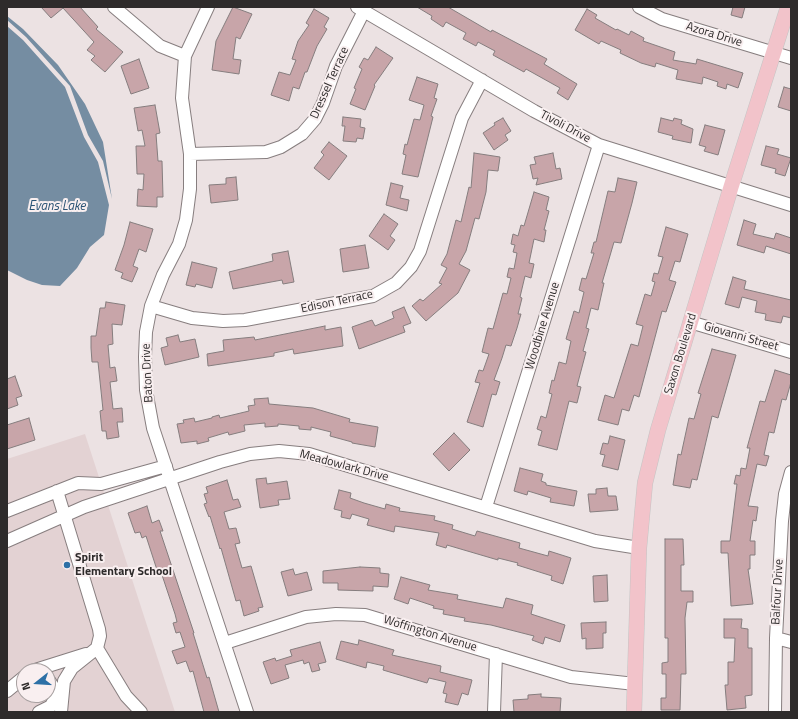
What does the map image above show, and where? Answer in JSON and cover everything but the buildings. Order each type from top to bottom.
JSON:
[{"type":"main road","name":"Saxon Boulevard","points":[[634,712],[639,548],[645,484],[658,430],[690,322],[731,187],[775,53],[788,7]]},
{"type":"street","points":[[114,7],[160,46],[185,56]]},
{"type":"street","name":"Baton Drive","points":[[208,7],[185,56],[182,98],[190,154],[190,190],[186,220],[179,244],[163,275],[151,306],[146,332],[146,390],[154,428],[247,712]]},
{"type":"street","name":"Azora Drive","points":[[639,7],[662,19],[791,58]]},
{"type":"street","name":"Tivoli Drive","points":[[361,9],[541,115],[599,145],[791,205]]},
{"type":"street","name":"Dressel Terrace","points":[[190,154],[266,152],[281,147],[302,134],[315,119],[323,103],[336,66],[361,9]]},
{"type":"street","name":"Edison Terrace","points":[[151,306],[192,318],[223,321],[245,320],[372,296],[396,283],[411,267],[420,251],[462,118],[482,80]]},
{"type":"street","name":"Woodbine Avenue","points":[[486,507],[599,145]]},
{"type":"street","name":"Giovanni Street","points":[[690,322],[791,352]]},
{"type":"street","name":"Meadowlark Drive","points":[[7,541],[84,507],[170,478],[250,454],[279,451],[309,454],[595,541],[639,548]]},
{"type":"street","points":[[7,511],[78,483],[101,484],[166,466]]},
{"type":"street","name":"Balfour Drive","points":[[775,712],[776,638],[782,521],[788,495],[791,472]]},
{"type":"street","points":[[39,712],[51,706],[58,699],[64,681],[72,668],[94,650],[99,629],[57,491]]},
{"type":"street","name":"Woffington Avenue","points":[[225,643],[306,618],[336,614],[365,615],[571,677],[635,684]]},
{"type":"street","points":[[776,638],[791,642]]},
{"type":"street","points":[[54,663],[94,650]]},
{"type":"street","points":[[94,650],[126,696],[141,712]]},
{"type":"street","points":[[494,712],[496,654]]},
{"type":"street","points":[[7,691],[16,684]]},
{"type":"street","points":[[56,694],[61,712]]},
{"type":"shaded area","name":"Spirit Elementary School","points":[[85,434],[175,712],[7,712],[7,459]]},
{"type":"water","points":[[7,16],[23,29],[58,65],[85,104],[103,142],[112,199],[103,161],[88,135],[70,86],[26,37],[7,20]]},
{"type":"water","name":"Evans Lake","points":[[7,26],[23,40],[65,87],[84,137],[98,162],[109,205],[104,235],[90,247],[77,268],[60,286],[42,285],[27,280],[7,270]]},
{"type":"place","name":"Spirit Elementary School","points":[[67,565]]}]
